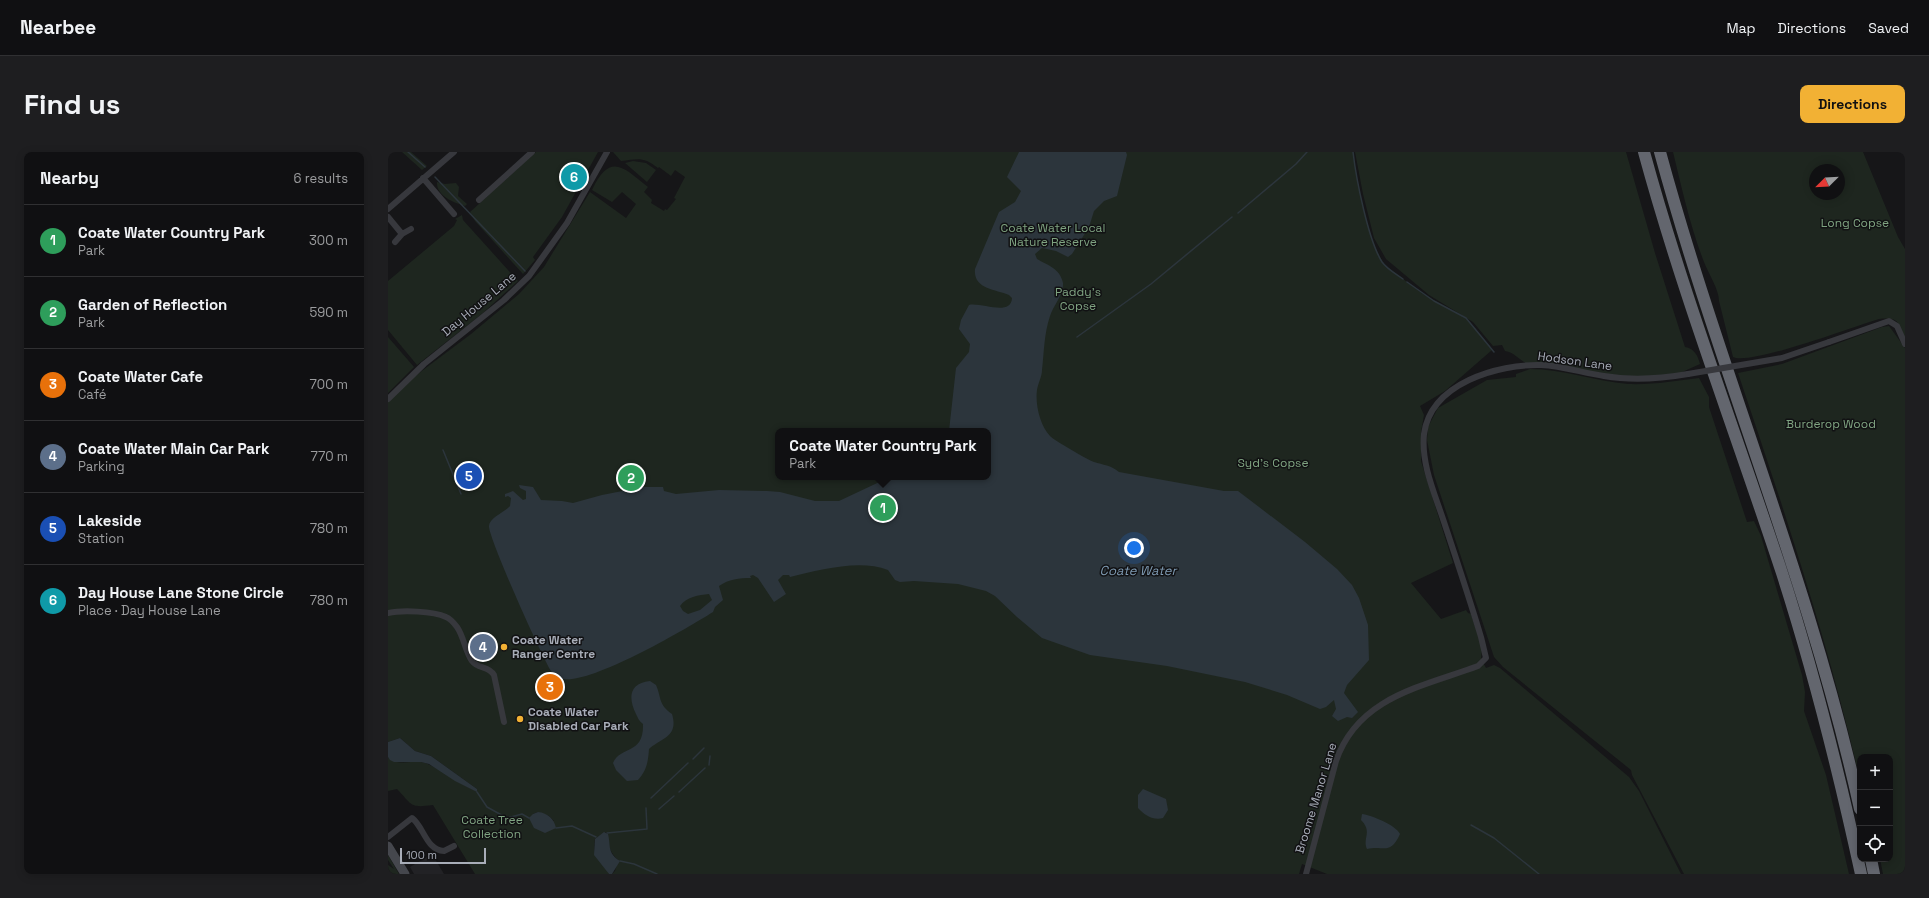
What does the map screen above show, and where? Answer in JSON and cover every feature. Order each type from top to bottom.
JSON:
[{"type":"highway","points":[[1644,152],[1692,311],[1795,615],[1831,745],[1861,874]]},
{"type":"highway","points":[[1660,152],[1706,308],[1795,573],[1824,666],[1857,797]]},
{"type":"highway","points":[[1872,862],[1874,874]]},
{"type":"main road","points":[[388,846],[405,874]]},
{"type":"street","points":[[388,208],[454,152]]},
{"type":"street","points":[[478,191],[481,198],[532,152]]},
{"type":"street","name":"Day House Lane","points":[[388,398],[424,364],[504,300],[529,276],[567,223],[607,152]]},
{"type":"street","points":[[424,178],[454,216],[461,213]]},
{"type":"street","points":[[388,217],[402,234]]},
{"type":"street","points":[[395,242],[402,234],[411,229]]},
{"type":"street","name":"Hodson Lane","points":[[1478,666],[1486,658],[1484,647],[1432,485],[1424,453],[1426,427],[1435,406],[1455,389],[1469,380],[1508,367],[1544,366],[1636,380],[1656,379],[1688,374],[1782,358],[1889,321],[1898,326],[1905,344]]},
{"type":"street","points":[[388,613],[418,612],[445,616],[451,620],[459,632],[470,658],[474,663],[492,671],[504,722]]},
{"type":"street","name":"Broome Manor Lane","points":[[1306,874],[1335,766],[1343,743],[1354,727],[1370,712],[1390,700],[1478,666]]},
{"type":"street","points":[[388,837],[412,818],[429,842],[437,849],[444,851],[454,846]]},
{"type":"shaded area","points":[[432,854],[444,874],[414,874],[410,867]]},
{"type":"green space","points":[[402,152],[411,152],[427,166],[422,170]]},
{"type":"green space","points":[[536,152],[598,152],[562,217],[533,257],[535,260],[523,274],[475,221],[470,212]]},
{"type":"green space","points":[[613,152],[1353,152],[1364,212],[1374,243],[1386,266],[1423,294],[1466,318],[1492,350],[1445,391],[1420,406],[1424,415],[1421,432],[1421,461],[1453,563],[1411,583],[1441,619],[1466,610],[1471,614],[1482,648],[1481,659],[1486,668],[1494,665],[1500,668],[1629,777],[1639,791],[1681,874],[1327,874],[1302,864],[1299,874],[612,874],[615,871],[618,860],[610,848],[608,834],[606,832],[595,839],[594,847],[596,857],[606,868],[609,874],[475,874],[433,805],[416,806],[409,802],[397,789],[388,791],[388,757],[391,760],[399,762],[421,762],[427,764],[470,788],[477,791],[477,789],[431,756],[415,751],[400,738],[388,742],[388,402],[407,382],[471,334],[519,294],[544,267],[590,192],[626,218],[636,204],[622,192],[612,202],[592,190],[605,171],[611,167],[624,169],[648,187],[644,192],[652,200],[651,203],[664,211],[665,209],[667,210],[676,199],[674,198],[685,177],[675,170],[671,176],[653,164],[644,160],[636,159],[621,161]],"holes":[[[538,812],[549,816],[554,821],[533,814]]]},
{"type":"green space","points":[[1355,152],[1626,152],[1655,253],[1685,347],[1691,349],[1695,353],[1700,364],[1680,373],[1645,377],[1615,375],[1526,363],[1513,354],[1505,351],[1502,345],[1493,346],[1473,322],[1429,295],[1386,259],[1374,238],[1363,194]]},
{"type":"green space","name":"Long Copse","points":[[1673,152],[1863,152],[1898,237],[1905,249],[1905,339],[1897,322],[1891,319],[1879,319],[1780,351],[1760,356],[1743,358],[1733,357],[1719,296],[1704,262],[1687,207]]},
{"type":"green space","points":[[633,161],[646,163],[656,170],[647,182],[625,163]]},
{"type":"green space","points":[[437,182],[445,184],[456,183],[459,187],[458,196],[467,204],[465,206],[446,198],[439,191]]},
{"type":"green space","points":[[462,215],[463,220],[518,281],[483,313],[417,365],[388,330],[388,281],[454,226],[457,220],[455,219]]},
{"type":"green space","name":"Burderop Wood","points":[[1889,326],[1905,348],[1905,874],[1883,874],[1881,862],[1893,862],[1893,754],[1857,754],[1857,768],[1834,677],[1804,575],[1738,373],[1782,364],[1882,327]]},
{"type":"green space","points":[[388,337],[414,367],[388,393]]},
{"type":"green space","points":[[1530,369],[1555,371],[1628,384],[1655,383],[1699,378],[1709,397],[1709,407],[1747,522],[1754,521],[1761,536],[1802,675],[1805,692],[1804,711],[1826,775],[1849,874],[1684,874],[1632,775],[1631,770],[1503,667],[1494,657],[1434,475],[1427,440],[1428,427],[1438,408],[1487,380],[1516,377],[1516,374]]},
{"type":"green space","points":[[388,855],[399,874],[388,874],[388,865],[394,869],[388,860]]},
{"type":"water","name":"Coate Water","points":[[1019,152],[1126,152],[1127,155],[1117,196],[1104,201],[1094,211],[1089,227],[1072,254],[1068,257],[1056,251],[1042,248],[1035,254],[1037,259],[1056,270],[1063,283],[1062,291],[1051,312],[1048,323],[1045,336],[1042,373],[1038,387],[1038,408],[1043,427],[1046,432],[1057,441],[1091,461],[1110,467],[1119,472],[1224,491],[1238,491],[1305,542],[1337,569],[1352,585],[1359,598],[1368,625],[1369,660],[1347,685],[1344,693],[1358,712],[1352,718],[1347,717],[1338,721],[1332,716],[1336,709],[1334,700],[1326,707],[1320,709],[1287,695],[1245,682],[1167,666],[1090,655],[1042,638],[995,596],[986,591],[958,584],[914,581],[900,582],[895,580],[888,570],[865,565],[814,571],[790,577],[789,575],[783,575],[778,580],[786,594],[774,602],[758,578],[753,575],[750,576],[751,578],[730,580],[719,586],[723,600],[715,607],[713,612],[639,654],[595,673],[577,678],[563,679],[555,675],[551,671],[527,622],[497,551],[489,526],[494,518],[510,506],[511,498],[508,496],[505,497],[505,494],[513,491],[523,500],[526,499],[526,491],[520,488],[519,485],[533,487],[541,500],[573,503],[602,495],[643,487],[663,487],[664,491],[676,494],[719,490],[767,491],[780,492],[815,501],[839,501],[884,480],[991,480],[991,428],[949,428],[956,368],[969,352],[970,344],[959,329],[961,320],[969,305],[1001,308],[1007,307],[1010,304],[1012,298],[1009,295],[986,287],[978,281],[975,276],[975,269],[999,212],[1015,202],[1021,191],[1007,177]],"holes":[[[709,594],[712,600],[700,610],[688,614],[683,611],[680,606],[686,600],[693,597]]]},
{"type":"water","points":[[650,681],[656,685],[664,707],[672,714],[674,722],[673,728],[668,736],[649,749],[646,766],[638,780],[627,781],[616,770],[613,763],[617,757],[640,741],[643,724],[640,722],[633,708],[631,697],[634,688],[643,682]]},
{"type":"water","points":[[400,738],[415,751],[431,756],[477,789],[477,792],[455,781],[429,764],[421,762],[394,762],[390,760],[388,757],[388,742]]},
{"type":"water","points":[[1143,789],[1166,799],[1168,810],[1163,818],[1156,819],[1149,817],[1138,808],[1138,795]]},
{"type":"water","points":[[538,812],[550,817],[556,828],[545,833],[534,828],[529,818]]},
{"type":"water","points":[[1362,814],[1383,821],[1398,831],[1400,834],[1393,845],[1386,848],[1367,849],[1367,832],[1361,820]]},
{"type":"water","points":[[604,832],[608,834],[611,852],[620,861],[612,874],[609,874],[594,855],[595,839]]},
{"type":"waterway","points":[[408,152],[425,167]]},
{"type":"waterway","points":[[1238,213],[1296,164],[1307,152]]},
{"type":"waterway","points":[[1353,152],[1363,208],[1377,252],[1384,265],[1403,279]]},
{"type":"waterway","points":[[435,177],[525,271]]},
{"type":"waterway","points":[[1077,337],[1151,284],[1232,217]]},
{"type":"waterway","points":[[1407,282],[1434,301],[1466,318],[1494,352]]},
{"type":"waterway","points":[[443,450],[461,494]]},
{"type":"waterway","points":[[693,759],[704,748]]},
{"type":"waterway","points":[[709,765],[710,756]]},
{"type":"waterway","points":[[651,798],[688,763]]},
{"type":"waterway","points":[[679,792],[705,768]]},
{"type":"waterway","points":[[477,792],[487,807],[507,818],[522,814],[529,818]]},
{"type":"waterway","points":[[659,809],[674,796]]},
{"type":"waterway","points":[[607,833],[647,829],[646,808]]},
{"type":"waterway","points":[[1471,825],[1494,838],[1539,874]]},
{"type":"waterway","points":[[556,828],[572,826],[596,837]]},
{"type":"waterway","points":[[620,861],[634,864],[657,874]]},
{"type":"place","name":"Day House Lane Stone Circle","points":[[574,177]]},
{"type":"place","name":"Lakeside","points":[[469,476]]},
{"type":"place","name":"Garden of Reflection","points":[[631,478]]},
{"type":"place","name":"Coate Water Country Park","points":[[883,508]]},
{"type":"place","name":"Coate Water Main Car Park","points":[[483,647]]},
{"type":"place","name":"Coate Water Ranger Centre","points":[[504,647]]},
{"type":"place","name":"Coate Water Cafe","points":[[550,687]]},
{"type":"place","name":"Coate Water Disabled Car Park","points":[[520,719]]},
{"type":"park label","name":"Coate Water Local Nature Reserve","points":[[1053,235]]},
{"type":"park label","name":"Paddy's Copse","points":[[1078,299]]},
{"type":"park label","name":"Syd's Copse","points":[[1273,463]]},
{"type":"park label","name":"Coate Tree Collection","points":[[492,827]]}]
